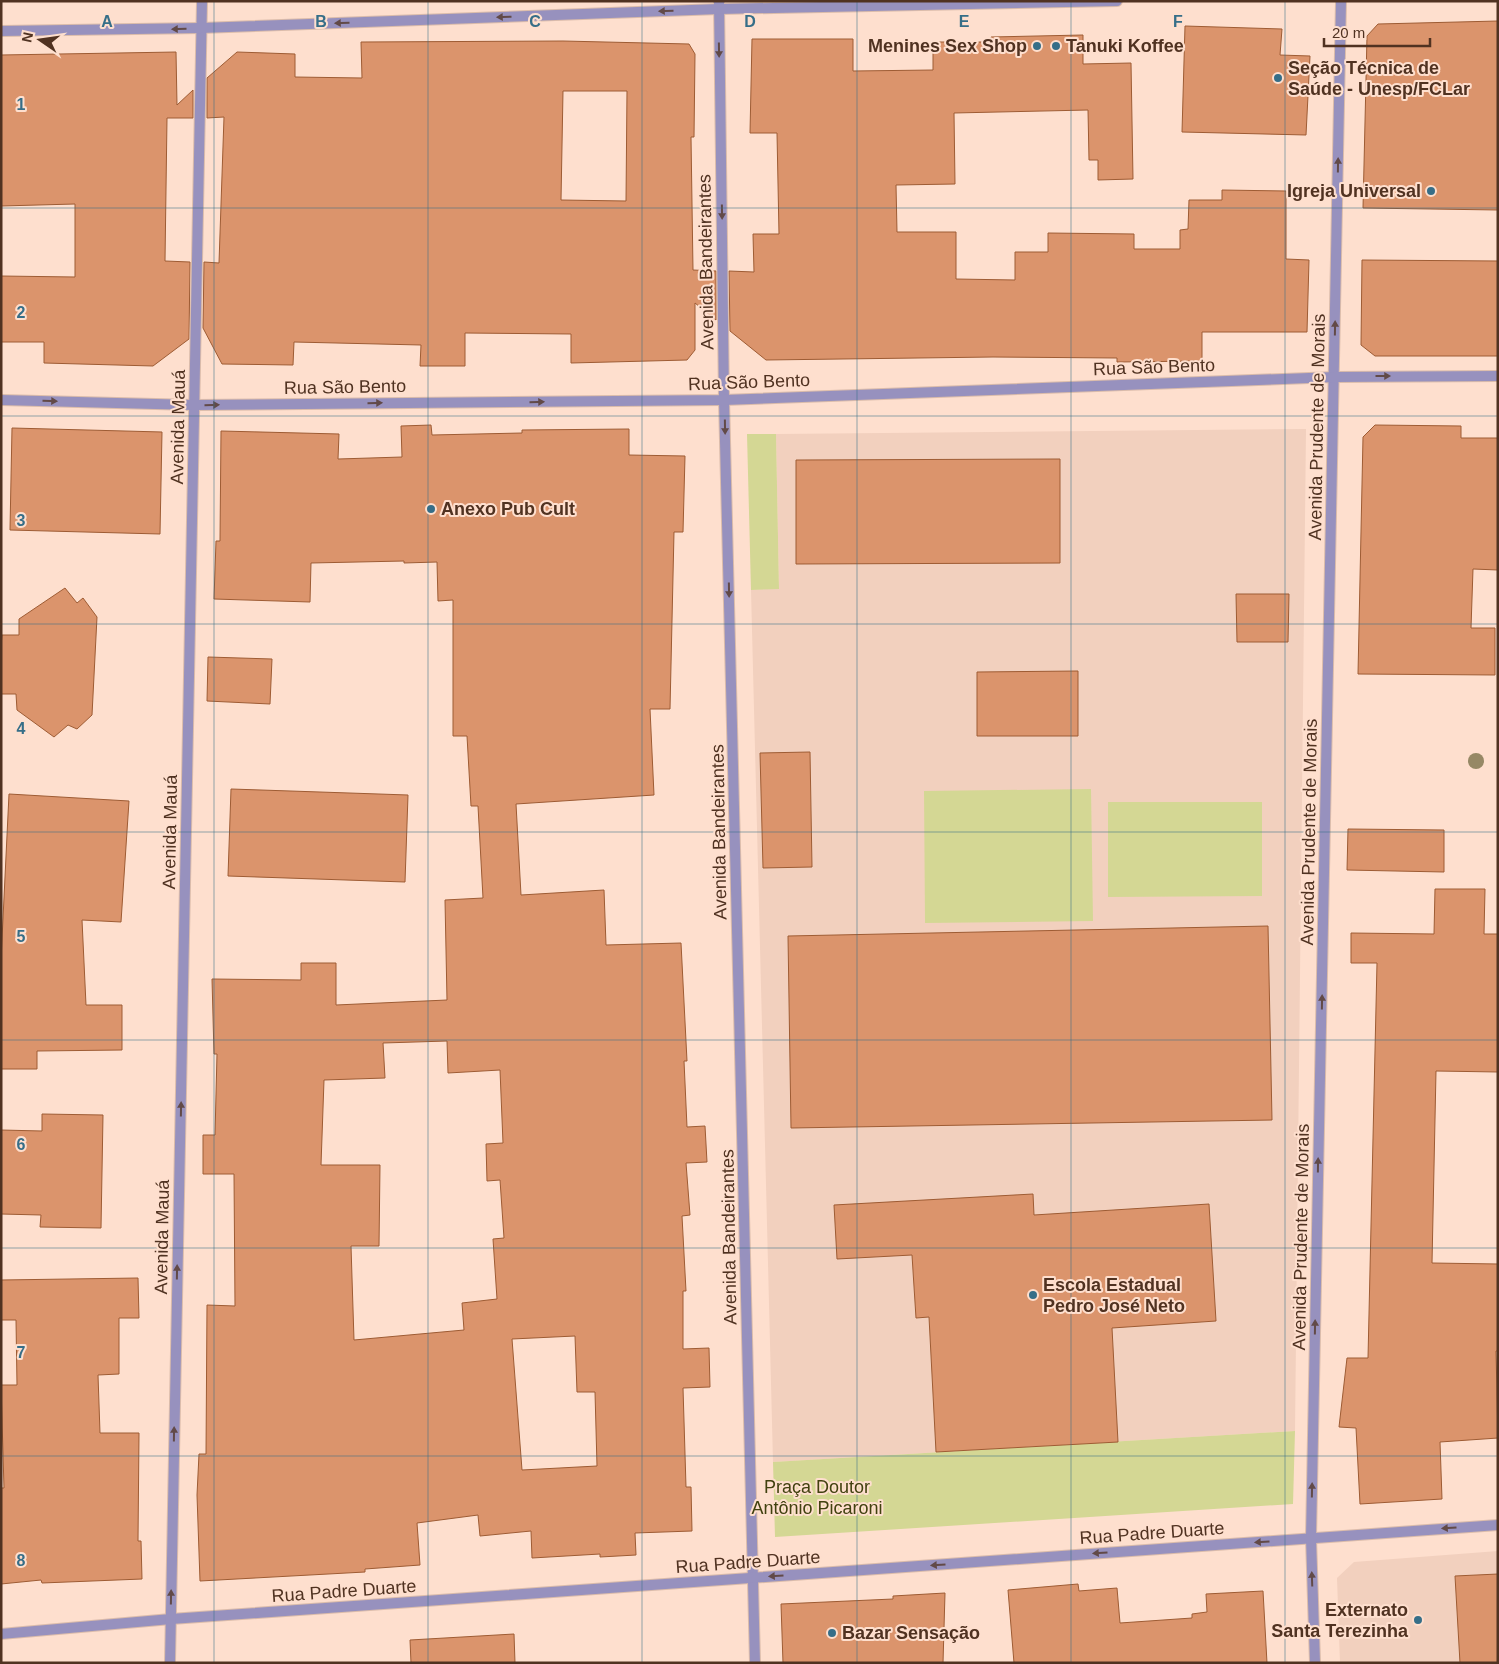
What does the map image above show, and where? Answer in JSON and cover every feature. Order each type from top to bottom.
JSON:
[{"type":"street","name":"Avenida Mauá","points":[[170,1663],[202,1]]},
{"type":"street","points":[[1,31],[201,28],[719,5],[1117,1]]},
{"type":"street","name":"Avenida Prudente de Morais","points":[[1315,1663],[1311,1538],[1341,1]]},
{"type":"street","name":"Avenida Bandeirantes","points":[[719,5],[724,400],[756,1663]]},
{"type":"street","name":"Rua São Bento","points":[[1,400],[194,405],[724,400],[1335,376],[1498,376]]},
{"type":"street","name":"Rua Padre Duarte","points":[[1,1634],[171,1619],[1498,1525]]},
{"type":"shaded area","points":[[1306,429],[1295,1431],[773,1462],[751,590],[779,588],[776,434]]},
{"type":"shaded area","name":"Externato Santa Terezinha","points":[[1498,1551],[1498,1663],[1340,1663],[1337,1578],[1354,1562]]},
{"type":"green space","points":[[747,434],[776,434],[779,589],[751,590]]},
{"type":"green space","points":[[1091,789],[1093,921],[925,923],[924,791]]},
{"type":"green space","points":[[1108,802],[1262,802],[1262,896],[1108,897]]},
{"type":"green space","name":"Praça Doutor Antônio Picaroni","points":[[1295,1431],[1293,1504],[775,1537],[773,1462]]},
{"type":"building","points":[[1498,21],[1498,210],[1363,208],[1367,36],[1378,24]]},
{"type":"building","points":[[1185,26],[1282,29],[1280,55],[1310,56],[1306,135],[1182,132]]},
{"type":"building","points":[[1083,35],[1083,64],[1131,63],[1133,179],[1098,180],[1098,160],[1089,160],[1088,110],[954,113],[955,184],[896,185],[897,232],[956,232],[956,279],[1015,280],[1015,252],[1048,252],[1048,233],[1134,234],[1134,249],[1180,249],[1180,230],[1188,229],[1189,200],[1222,200],[1222,190],[1286,191],[1286,259],[1309,260],[1307,332],[1202,332],[1202,361],[1117,362],[1117,358],[993,357],[766,360],[730,331],[729,271],[754,272],[753,234],[779,234],[777,133],[750,133],[752,39],[853,39],[853,71],[933,70],[933,42],[991,42],[991,37]]},
{"type":"building","points":[[563,41],[689,44],[695,54],[694,137],[691,137],[693,270],[716,271],[716,320],[695,303],[695,350],[687,360],[571,363],[571,334],[465,333],[465,366],[420,366],[421,345],[294,342],[293,365],[222,364],[203,328],[204,262],[219,263],[224,117],[207,118],[207,78],[237,52],[295,54],[295,77],[362,78],[361,42]],"holes":[[[563,91],[627,91],[626,201],[561,200]]]},
{"type":"building","points":[[176,52],[177,105],[193,90],[193,118],[167,118],[165,261],[190,262],[189,339],[153,366],[44,363],[44,342],[1,342],[1,276],[75,277],[75,204],[1,206],[1,55]]},
{"type":"building","points":[[1362,260],[1498,261],[1498,356],[1375,356],[1361,345]]},
{"type":"building","points":[[431,425],[432,435],[522,433],[522,430],[629,429],[629,455],[685,456],[683,532],[674,532],[670,709],[650,709],[654,795],[516,804],[521,895],[604,890],[606,945],[681,943],[687,1061],[684,1061],[687,1127],[705,1126],[707,1162],[686,1163],[690,1215],[682,1216],[686,1291],[683,1291],[683,1349],[709,1348],[710,1387],[683,1388],[686,1487],[691,1487],[692,1531],[635,1533],[636,1555],[600,1557],[600,1554],[532,1558],[531,1531],[480,1536],[478,1515],[417,1523],[420,1565],[365,1569],[365,1572],[200,1581],[197,1495],[199,1454],[206,1454],[207,1305],[235,1306],[234,1174],[203,1174],[203,1135],[215,1135],[217,1054],[214,1054],[212,979],[301,980],[301,963],[336,963],[336,1005],[447,1000],[445,900],[483,898],[478,806],[471,806],[467,736],[453,736],[453,600],[438,601],[437,562],[311,563],[310,602],[214,599],[216,541],[220,541],[221,431],[339,434],[338,459],[402,457],[401,426]],"holes":[[[447,1041],[448,1073],[500,1070],[503,1143],[486,1144],[487,1181],[500,1180],[504,1238],[493,1239],[497,1299],[462,1303],[464,1330],[354,1340],[351,1246],[379,1246],[380,1165],[321,1165],[324,1080],[385,1078],[383,1043]],[[575,1336],[577,1392],[595,1392],[597,1466],[522,1470],[512,1339]]]},
{"type":"building","points":[[1375,425],[1461,426],[1461,438],[1498,438],[1498,570],[1473,569],[1471,628],[1495,628],[1495,675],[1358,674],[1363,437]]},
{"type":"building","points":[[12,428],[162,432],[160,534],[10,530]]},
{"type":"building","points":[[1060,459],[1060,563],[796,564],[796,460]]},
{"type":"building","points":[[65,588],[77,603],[83,598],[97,617],[92,715],[77,729],[68,725],[54,737],[17,710],[16,694],[1,694],[1,646],[2,635],[19,635],[19,619]]},
{"type":"building","points":[[1236,594],[1289,594],[1288,642],[1237,642]]},
{"type":"building","points":[[208,657],[272,659],[270,704],[207,701]]},
{"type":"building","points":[[1078,671],[1078,736],[977,736],[977,672]]},
{"type":"building","points":[[810,752],[812,867],[763,868],[760,753]]},
{"type":"building","points":[[231,789],[408,795],[405,882],[228,876]]},
{"type":"building","points":[[9,794],[129,801],[121,922],[82,920],[86,1005],[122,1005],[122,1050],[37,1051],[37,1069],[1,1069],[1,960]]},
{"type":"building","points":[[1348,829],[1444,830],[1444,872],[1347,870]]},
{"type":"building","points":[[1435,889],[1485,889],[1484,934],[1498,934],[1498,1072],[1436,1071],[1432,1263],[1498,1264],[1498,1351],[1496,1351],[1498,1438],[1440,1442],[1442,1499],[1360,1504],[1356,1428],[1339,1427],[1347,1358],[1368,1358],[1377,963],[1351,963],[1351,933],[1434,934]]},
{"type":"building","points":[[1268,926],[1272,1120],[791,1128],[788,936]]},
{"type":"building","points":[[42,1114],[103,1115],[101,1228],[40,1227],[41,1215],[1,1214],[1,1130],[42,1131]]},
{"type":"building","points":[[1033,1194],[1034,1215],[1209,1204],[1216,1321],[1112,1328],[1118,1442],[936,1452],[929,1317],[916,1318],[912,1255],[837,1259],[834,1205]]},
{"type":"building","points":[[138,1278],[139,1318],[119,1318],[119,1374],[98,1375],[100,1433],[139,1433],[138,1541],[141,1541],[142,1579],[42,1583],[41,1580],[1,1584],[1,1488],[4,1488],[1,1385],[17,1385],[16,1320],[1,1320],[1,1280]]},
{"type":"building","points":[[1498,1574],[1498,1663],[1460,1663],[1455,1576]]},
{"type":"building","points":[[1078,1584],[1079,1591],[1117,1588],[1120,1623],[1192,1618],[1192,1614],[1207,1612],[1206,1594],[1263,1591],[1267,1663],[1014,1663],[1008,1590]]},
{"type":"building","points":[[945,1593],[943,1663],[783,1663],[781,1604],[893,1599],[893,1596]]},
{"type":"building","points":[[514,1634],[515,1663],[411,1663],[410,1640]]},
{"type":"place","name":"Menines Sex Shop","points":[[1037,46]]},
{"type":"place","name":"Tanuki Koffee","points":[[1056,46]]},
{"type":"place","name":"Seção Técnica de Saúde - Unesp/FCLar","points":[[1278,78]]},
{"type":"place","name":"Igreja Universal","points":[[1431,191]]},
{"type":"place","name":"Anexo Pub Cult","points":[[431,509]]},
{"type":"place","name":"Escola Estadual Pedro José Neto","points":[[1033,1295]]},
{"type":"place","name":"Externato Santa Terezinha","points":[[1418,1620]]},
{"type":"place","name":"Bazar Sensação","points":[[832,1633]]}]
